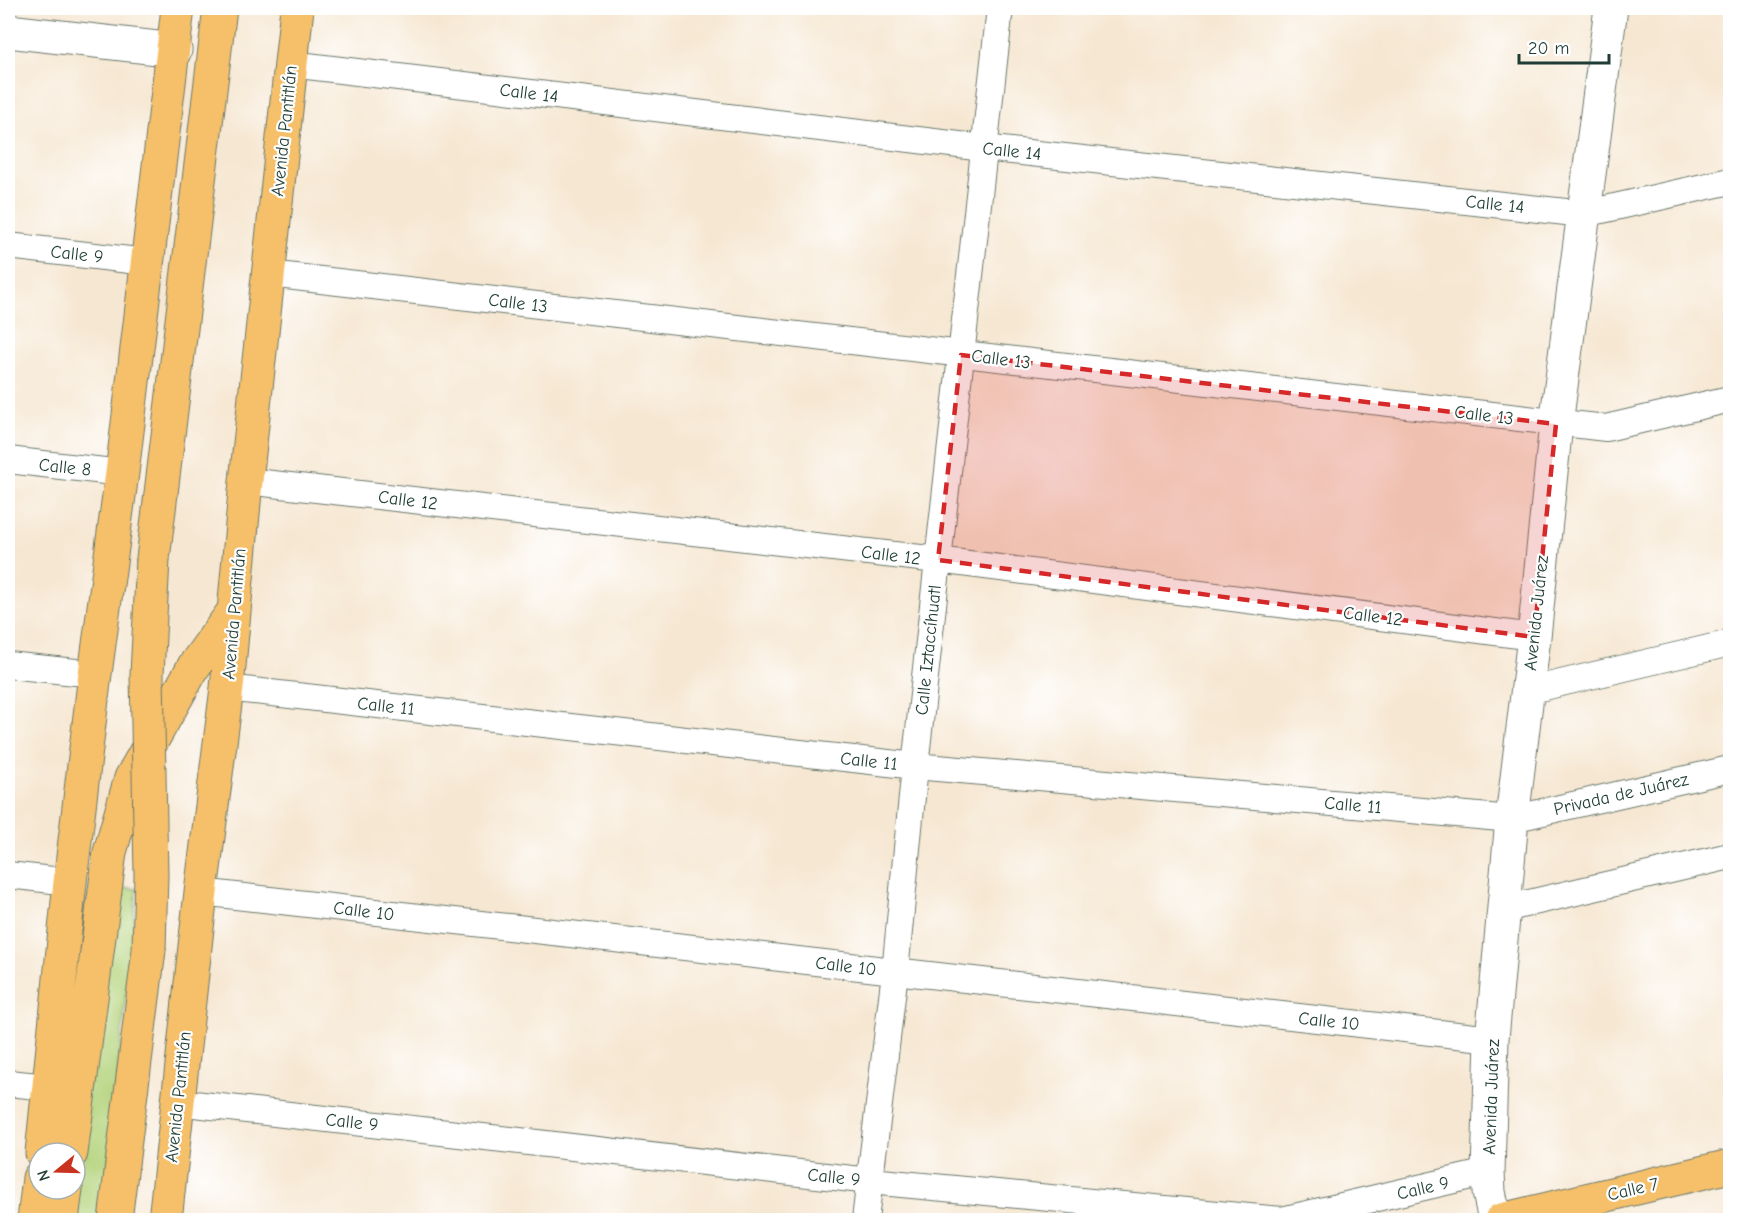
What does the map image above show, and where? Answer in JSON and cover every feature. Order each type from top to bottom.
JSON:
[{"type":"main road","points":[[43,1141],[70,882],[178,8]]},
{"type":"main road","points":[[115,1221],[149,950],[151,874],[147,674],[153,559],[220,8]]},
{"type":"main road","name":"Avenida Pantitlán","points":[[165,1221],[201,892],[227,688],[246,482],[297,8]]},
{"type":"main road","points":[[73,1141],[110,852],[131,778],[194,666],[234,610]]},
{"type":"main road","name":"Calle 7","points":[[1501,1221],[1731,1166]]},
{"type":"main road","points":[[34,1221],[36,1201]]},
{"type":"main road","points":[[62,1221],[64,1201]]},
{"type":"street","name":"Calle Iztaccíhuatl","points":[[865,1221],[895,972],[915,766],[1000,8]]},
{"type":"street","name":"Avenida Juárez","points":[[1495,1221],[1489,1192],[1488,1172],[1492,1039],[1512,819],[1556,424],[1611,8]]},
{"type":"street","points":[[8,31],[174,50]]},
{"type":"street","name":"Calle 14","points":[[291,64],[984,148],[1584,214],[1731,181]]},
{"type":"street","name":"Calle 9","points":[[8,246],[147,262]]},
{"type":"street","name":"Calle 13","points":[[269,274],[1556,424],[1606,428],[1731,399]]},
{"type":"street","name":"Calle 8","points":[[8,460],[122,473]]},
{"type":"street","name":"Calle 12","points":[[246,482],[938,560],[1534,637]]},
{"type":"street","points":[[1527,691],[1731,643]]},
{"type":"street","points":[[8,665],[95,674]]},
{"type":"street","name":"Calle 11","points":[[227,688],[915,766],[1512,819]]},
{"type":"street","name":"Privada de Juárez","points":[[1512,819],[1731,769]]},
{"type":"street","points":[[1504,909],[1731,856]]},
{"type":"street","points":[[8,874],[70,882]]},
{"type":"street","name":"Calle 10","points":[[201,892],[1492,1039]]},
{"type":"street","points":[[8,1083],[49,1087]]},
{"type":"street","name":"Calle 9","points":[[177,1102],[870,1181],[1282,1220],[1488,1172]]},
{"type":"highlighted area","points":[[961,355],[1556,424],[1534,637],[938,560]]},
{"type":"green space","points":[[96,885],[137,889],[103,1220],[62,1220],[70,1201],[87,1201],[87,1141],[76,1141]]}]
